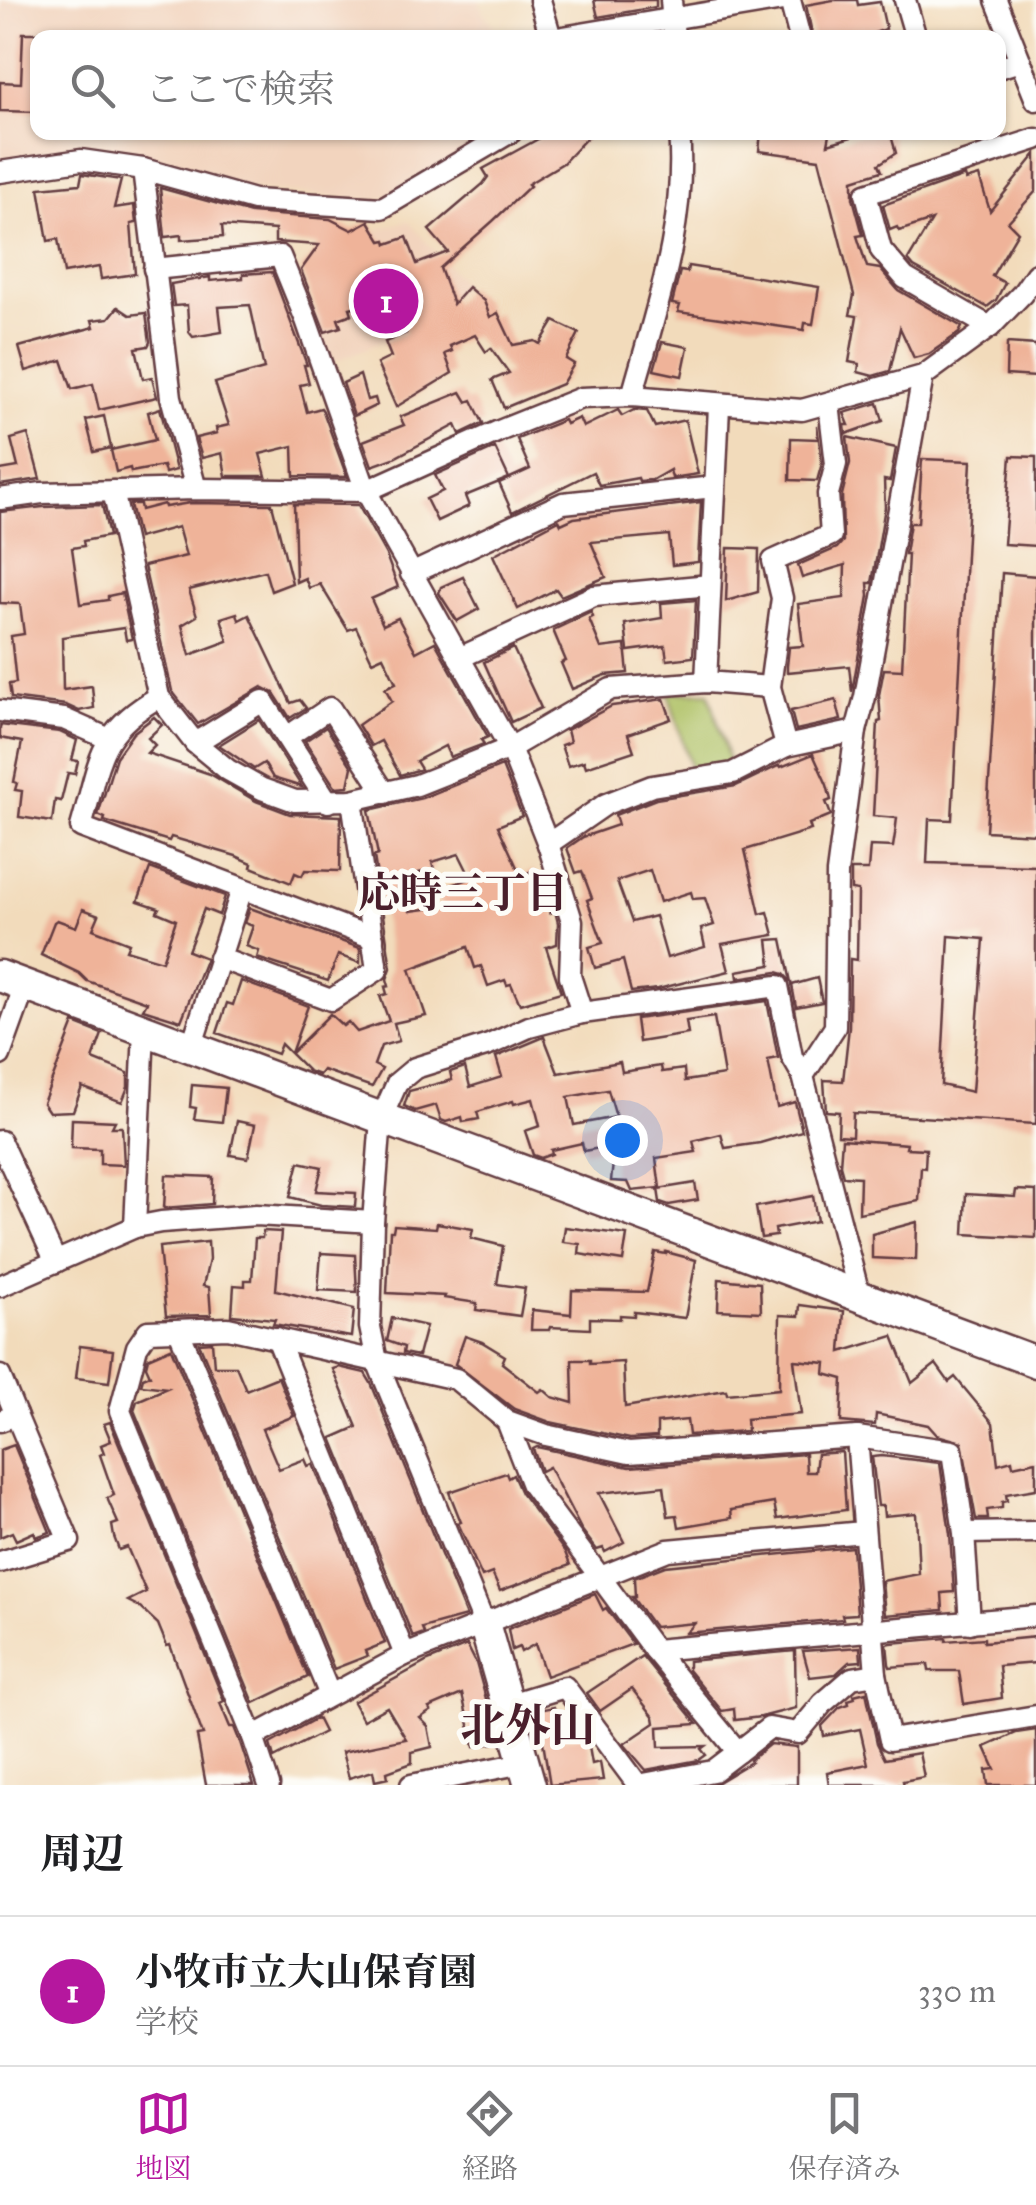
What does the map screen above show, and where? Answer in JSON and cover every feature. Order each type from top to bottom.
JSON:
[{"type":"street","points":[[540,0],[551,30]]},
{"type":"street","points":[[602,30],[786,0],[797,30]]},
{"type":"street","points":[[906,0],[914,30]]},
{"type":"street","points":[[996,0],[1036,100]]},
{"type":"street","points":[[1006,66],[1020,62]]},
{"type":"street","points":[[990,326],[905,278],[881,250],[866,194],[1036,139]]},
{"type":"street","points":[[0,172],[81,160],[143,169],[254,200],[382,208],[497,140]]},
{"type":"street","points":[[632,396],[671,256],[683,174],[680,140]]},
{"type":"street","points":[[143,169],[171,397],[196,488]]},
{"type":"street","points":[[154,269],[280,256],[366,491],[510,748],[548,844],[572,921],[570,976],[582,1013]]},
{"type":"street","points":[[0,499],[42,492],[196,488],[366,491],[582,398],[632,396],[802,410],[923,376],[990,326],[1036,274]]},
{"type":"street","points":[[803,1076],[835,1028],[837,873],[856,731],[923,376]]},
{"type":"street","points":[[786,746],[770,686],[782,598],[772,561],[831,536],[828,494],[836,464],[829,404]]},
{"type":"street","points":[[706,682],[719,406]]},
{"type":"street","points":[[412,574],[564,503],[714,487]]},
{"type":"street","points":[[113,491],[159,696],[195,743],[228,770],[295,801],[352,800],[417,784],[510,748],[611,689],[706,682],[770,686]]},
{"type":"street","points":[[459,658],[594,596],[710,585]]},
{"type":"street","points":[[159,696],[133,711],[107,738],[81,827],[373,938]]},
{"type":"street","points":[[195,743],[263,701],[328,802]]},
{"type":"street","points":[[286,737],[330,708],[385,792]]},
{"type":"street","points":[[0,711],[64,719],[107,738]]},
{"type":"street","points":[[548,844],[606,804],[652,786],[733,773],[786,746],[856,731]]},
{"type":"street","points":[[219,958],[331,1000],[377,970],[352,800]]},
{"type":"street","points":[[191,1048],[242,889]]},
{"type":"street","points":[[0,1054],[12,981],[1036,1362]]},
{"type":"street","points":[[411,1785],[526,1774],[484,1623],[377,1361],[370,1326],[381,1119],[397,1083],[415,1068],[529,1027],[582,1013],[778,986],[792,1057],[803,1076],[860,1298]]},
{"type":"street","points":[[136,1226],[144,1030]]},
{"type":"street","points":[[0,1141],[6,1172],[56,1262]]},
{"type":"street","points":[[0,1286],[136,1226],[256,1215],[373,1222]]},
{"type":"street","points":[[269,1785],[254,1736],[120,1411],[138,1347],[148,1331],[228,1328],[456,1379],[506,1421],[546,1435],[630,1453],[857,1436],[952,1451],[964,1533],[970,1623]]},
{"type":"street","points":[[179,1331],[329,1693]]},
{"type":"street","points":[[277,1338],[405,1655]]},
{"type":"street","points":[[0,1376],[8,1418],[69,1541],[0,1562]]},
{"type":"street","points":[[506,1421],[532,1485],[654,1650],[738,1752]]},
{"type":"street","points":[[857,1436],[876,1674],[890,1740],[1036,1716]]},
{"type":"street","points":[[254,1736],[405,1655],[668,1550],[863,1532]]},
{"type":"street","points":[[964,1533],[1036,1532]]},
{"type":"street","points":[[654,1650],[1036,1616]]},
{"type":"street","points":[[506,1705],[565,1687],[638,1785],[713,1771],[769,1728],[798,1734],[823,1703],[852,1678],[876,1674]]},
{"type":"shaded area","points":[[0,0],[479,0],[496,30],[30,30],[30,140],[484,140],[383,198],[239,188],[141,158],[0,167]]},
{"type":"shaded area","points":[[408,221],[464,285],[432,322],[328,364],[311,317],[373,231]]},
{"type":"green space","points":[[709,692],[731,768],[693,775],[668,693]]},
{"type":"building","points":[[594,0],[656,0],[656,7],[598,17]]},
{"type":"building","points":[[833,0],[857,0],[858,5],[880,2],[886,29],[811,30],[806,5]]},
{"type":"building","points":[[23,33],[30,33],[30,112],[0,111],[0,82],[21,83]]},
{"type":"building","points":[[536,140],[585,140],[563,163],[528,184],[440,268],[453,304],[468,287],[484,301],[490,317],[498,313],[513,345],[535,341],[540,344],[554,321],[579,333],[566,359],[574,364],[562,384],[504,408],[492,380],[509,373],[491,348],[486,352],[475,335],[450,346],[452,351],[445,354],[452,373],[396,407],[377,364],[391,357],[385,342],[406,333],[389,287],[355,299],[358,306],[350,308],[352,314],[338,319],[341,327],[325,332],[301,270],[319,245],[275,242],[275,230],[222,226],[223,237],[165,237],[160,188],[251,213],[330,219],[352,230],[369,221],[387,244],[407,237],[417,264],[448,252],[429,230],[483,184],[488,177],[483,169]]},
{"type":"building","points":[[760,140],[829,140],[828,144],[841,140],[892,140],[896,153],[879,164],[882,171],[853,180],[853,198],[863,235],[857,236],[867,267],[880,269],[898,290],[962,327],[959,333],[929,354],[914,358],[900,328],[890,371],[873,376],[858,372],[859,364],[849,362],[857,316],[850,315],[854,295],[819,159],[759,151]]},
{"type":"building","points":[[1036,154],[1036,191],[1008,222],[1018,232],[992,276],[1005,283],[996,300],[987,307],[914,267],[908,260],[932,220],[899,231],[897,227],[890,230],[883,205],[965,176],[966,180],[979,176],[990,211]]},
{"type":"building","points":[[82,174],[121,180],[114,208],[134,205],[136,223],[131,224],[135,274],[101,279],[99,267],[64,273],[58,239],[48,241],[39,188],[80,184]]},
{"type":"building","points":[[688,266],[819,287],[813,324],[805,323],[804,330],[678,312],[680,305],[672,304],[680,271],[687,272]]},
{"type":"building","points":[[272,272],[307,365],[309,383],[300,385],[307,412],[321,408],[323,411],[347,477],[294,476],[293,446],[260,454],[266,476],[226,476],[222,453],[202,458],[196,438],[217,433],[216,428],[229,425],[215,383],[264,369],[250,305],[219,307],[222,332],[193,337],[189,332],[187,305],[174,306],[171,284]]},
{"type":"building","points":[[118,307],[130,315],[146,313],[150,342],[136,348],[143,379],[152,377],[157,397],[99,410],[93,384],[72,389],[62,360],[26,371],[19,347],[94,327],[92,320],[109,318]]},
{"type":"building","points":[[662,342],[688,347],[682,376],[654,370]]},
{"type":"building","points":[[1007,343],[1036,345],[1036,377],[1006,375]]},
{"type":"building","points":[[360,375],[367,400],[375,398],[377,405],[354,416],[343,383]]},
{"type":"building","points":[[461,392],[467,402],[472,400],[483,423],[460,434],[456,425],[372,466],[363,441],[404,425],[400,417]]},
{"type":"building","points":[[878,403],[883,421],[846,434],[845,425],[849,425],[844,413]]},
{"type":"building","points":[[160,408],[176,470],[165,473],[163,466],[116,472],[111,450],[155,440],[148,412]]},
{"type":"building","points":[[618,410],[622,416],[634,410],[647,411],[655,427],[685,420],[698,474],[672,478],[670,470],[652,480],[638,478],[599,485],[593,472],[512,512],[499,483],[530,469],[517,439],[564,420],[566,424],[579,418],[583,427]]},
{"type":"building","points":[[104,416],[111,448],[94,452],[86,420]]},
{"type":"building","points":[[817,425],[822,463],[817,481],[790,480],[791,438],[818,439]]},
{"type":"building","points":[[28,434],[40,479],[0,485],[0,470],[18,467],[11,439]]},
{"type":"building","points":[[847,437],[896,448],[890,481],[884,480],[885,507],[872,583],[868,583],[852,692],[849,666],[787,672],[789,647],[803,646],[798,604],[844,598],[845,565],[802,578],[798,565],[837,548],[843,541],[842,495],[850,463]]},
{"type":"building","points":[[495,448],[509,478],[465,496],[469,506],[437,521],[426,499],[443,491],[435,475]]},
{"type":"building","points":[[1011,456],[1036,457],[1036,546],[1004,544]]},
{"type":"building","points":[[922,459],[971,461],[952,820],[929,819],[927,863],[1036,866],[1036,1124],[853,1113],[852,1136],[838,1135],[839,1112],[826,1111],[824,1080],[843,1081],[850,959],[857,960],[858,891],[851,890],[851,870],[868,870],[870,846],[893,847],[897,818],[873,816],[881,721],[879,695],[884,669],[902,670],[905,554],[910,523],[918,523]],"holes":[[[949,936],[984,939],[972,1092],[941,1085]]]},
{"type":"building","points":[[701,502],[698,562],[672,565],[669,535],[591,542],[606,577],[561,596],[556,589],[518,609],[493,555],[559,520],[561,524],[574,518]]},
{"type":"building","points":[[190,503],[272,504],[292,583],[271,591],[265,571],[189,590],[197,616],[182,625],[190,655],[228,641],[221,618],[237,613],[239,620],[249,615],[291,703],[300,700],[306,708],[290,718],[274,693],[262,687],[198,724],[172,691],[144,566],[186,556],[178,527],[138,538],[130,504],[140,504],[141,510]]},
{"type":"building","points":[[294,504],[358,505],[386,555],[398,587],[371,599],[383,625],[398,618],[416,652],[435,642],[488,737],[481,740],[484,744],[450,757],[445,746],[416,761],[421,769],[400,775],[381,741],[371,746],[358,725],[392,701],[385,688],[396,683],[383,656],[372,661],[356,627],[348,630],[320,584],[309,588],[305,578],[296,582]]},
{"type":"building","points":[[102,505],[109,536],[83,541],[84,546],[72,548],[80,604],[108,600],[108,596],[122,593],[132,639],[126,640],[124,628],[62,637],[63,690],[92,686],[94,708],[79,711],[66,705],[11,698],[9,684],[16,683],[11,636],[24,634],[20,604],[0,603],[0,512]]},
{"type":"building","points":[[728,548],[759,549],[758,592],[726,601]]},
{"type":"building","points":[[1002,573],[1036,576],[1036,834],[986,831]]},
{"type":"building","points":[[463,577],[479,609],[457,621],[439,593],[441,587]]},
{"type":"building","points":[[696,600],[693,657],[667,660],[665,646],[628,651],[625,624],[662,618],[661,603]]},
{"type":"building","points":[[591,612],[593,617],[589,619],[601,648],[625,645],[628,673],[605,675],[572,689],[553,630]]},
{"type":"building","points":[[513,648],[541,708],[511,722],[484,662]]},
{"type":"building","points":[[664,699],[671,719],[628,734],[634,751],[586,767],[584,761],[568,766],[561,745],[570,742],[567,730],[612,706]]},
{"type":"building","points":[[836,700],[841,720],[796,730],[791,711]]},
{"type":"building","points":[[154,717],[162,725],[148,738],[155,745],[147,753],[210,774],[256,801],[290,814],[341,816],[340,871],[305,870],[302,876],[295,873],[291,883],[251,867],[252,863],[236,856],[104,821],[98,815],[116,757],[133,733]]},
{"type":"building","points":[[259,720],[302,787],[273,778],[264,763],[254,769],[219,745]]},
{"type":"building","points":[[0,725],[60,732],[77,740],[72,760],[78,761],[75,774],[68,773],[61,801],[55,800],[52,822],[19,817],[22,791],[15,790],[14,782],[22,742],[0,738]]},
{"type":"building","points":[[326,727],[352,767],[348,786],[335,787],[305,741]]},
{"type":"building","points":[[813,754],[827,785],[831,800],[826,802],[831,815],[809,824],[811,830],[745,850],[760,914],[768,912],[774,935],[722,944],[729,971],[658,989],[631,992],[623,960],[595,968],[589,947],[603,943],[587,900],[592,898],[582,871],[576,873],[567,848],[583,837],[618,825],[615,815],[656,799],[736,786]],"holes":[[[650,870],[660,902],[691,892],[693,899],[705,898],[714,925],[701,929],[705,947],[667,958],[655,916],[632,922],[617,881]]]},
{"type":"building","points":[[502,766],[522,816],[498,826],[521,876],[534,870],[550,913],[555,911],[557,944],[546,947],[561,992],[520,1004],[505,980],[488,986],[481,966],[475,968],[468,947],[410,969],[426,1016],[394,1023],[399,1041],[381,1046],[374,1065],[382,1069],[372,1087],[323,1070],[319,1075],[308,1071],[281,1044],[277,1054],[217,1033],[227,1003],[233,1005],[241,981],[308,1006],[291,1053],[330,1014],[343,1026],[348,1022],[357,1032],[389,1021],[380,996],[387,994],[385,987],[389,986],[391,968],[369,810],[422,798]],"holes":[[[459,854],[471,878],[436,891],[441,907],[410,911],[409,906],[401,907],[396,879],[434,869],[432,862]]]},
{"type":"building","points":[[150,868],[225,896],[219,915],[204,909],[188,951],[206,958],[181,1021],[143,1009],[147,1002],[87,981],[79,973],[41,955],[54,922],[76,927],[83,909],[99,915],[93,929],[129,943],[126,950],[162,961],[176,920],[157,912],[159,908],[138,901]]},
{"type":"building","points":[[250,908],[360,948],[360,963],[338,955],[328,981],[257,958],[259,951],[246,946],[253,926],[245,923]]},
{"type":"building","points":[[782,939],[791,982],[777,972],[738,978],[737,971],[771,965],[768,940]]},
{"type":"building","points":[[817,978],[822,1002],[796,1007],[792,985]]},
{"type":"building","points":[[767,1001],[778,1058],[768,1060],[777,1107],[795,1102],[802,1131],[725,1148],[721,1134],[693,1141],[696,1152],[656,1158],[660,1188],[632,1191],[628,1182],[611,1181],[615,1145],[584,1151],[582,1143],[551,1150],[552,1154],[541,1158],[533,1155],[525,1131],[540,1126],[533,1099],[477,1112],[479,1119],[463,1122],[462,1117],[441,1120],[436,1105],[415,1111],[404,1106],[409,1091],[452,1080],[450,1072],[465,1067],[470,1087],[502,1077],[496,1057],[544,1037],[558,1073],[620,1062],[622,1072],[661,1066],[662,1072],[684,1069],[685,1081],[724,1075],[714,1017],[686,1021],[688,1034],[639,1042],[636,1019]],"holes":[[[608,1090],[616,1117],[574,1125],[568,1097]]]},
{"type":"building","points":[[74,1023],[102,1034],[93,1059],[128,1073],[128,1087],[122,1102],[82,1087],[73,1111],[49,1112],[43,1103]]},
{"type":"building","points":[[192,1085],[226,1088],[222,1122],[194,1119],[196,1108],[190,1107]]},
{"type":"building","points":[[72,1119],[115,1121],[112,1127],[122,1127],[124,1165],[100,1164],[100,1149],[71,1148]]},
{"type":"building","points":[[237,1121],[255,1125],[248,1158],[230,1155]]},
{"type":"building","points":[[842,1139],[926,1149],[919,1201],[859,1213],[860,1177],[843,1176]]},
{"type":"building","points":[[299,1162],[322,1167],[316,1191],[356,1193],[355,1207],[321,1205],[290,1197]]},
{"type":"building","points":[[166,1175],[213,1177],[212,1204],[164,1208]]},
{"type":"building","points":[[695,1183],[698,1200],[669,1205],[660,1202],[658,1189]]},
{"type":"building","points":[[1016,1190],[1036,1191],[1036,1238],[964,1234],[966,1194],[1015,1197]]},
{"type":"building","points":[[813,1196],[817,1221],[775,1229],[776,1236],[761,1238],[756,1207]]},
{"type":"building","points":[[917,1222],[916,1260],[872,1258],[872,1234]]},
{"type":"building","points":[[437,1223],[473,1229],[471,1238],[503,1246],[497,1284],[525,1288],[520,1316],[476,1310],[477,1303],[445,1296],[387,1293],[390,1231],[394,1225],[436,1228]]},
{"type":"building","points":[[565,1227],[627,1235],[623,1261],[579,1254],[580,1244],[563,1242]]},
{"type":"building","points":[[263,1231],[281,1232],[276,1290],[354,1309],[351,1337],[273,1324],[275,1319],[232,1315],[234,1285],[245,1286],[245,1280],[252,1280],[255,1238],[262,1238]]},
{"type":"building","points":[[208,1242],[209,1260],[203,1286],[209,1287],[211,1315],[166,1316],[159,1247]]},
{"type":"building","points":[[655,1252],[696,1260],[685,1318],[634,1312],[634,1316],[620,1315],[620,1319],[590,1318],[590,1329],[531,1330],[532,1310],[571,1314],[572,1290],[647,1292]]},
{"type":"building","points":[[321,1253],[355,1255],[357,1292],[318,1290]]},
{"type":"building","points":[[719,1279],[760,1283],[761,1312],[718,1310]]},
{"type":"building","points":[[800,1305],[844,1311],[841,1352],[893,1336],[912,1383],[936,1364],[949,1382],[955,1377],[993,1423],[998,1464],[1012,1460],[1013,1466],[1036,1461],[1036,1489],[1006,1494],[1002,1508],[987,1510],[988,1519],[976,1519],[962,1442],[937,1435],[928,1425],[876,1414],[875,1425],[841,1422],[843,1379],[825,1374],[826,1363],[794,1360],[801,1414],[746,1419],[747,1431],[689,1435],[687,1420],[657,1423],[657,1437],[630,1439],[550,1422],[514,1409],[455,1364],[465,1336],[505,1356],[502,1363],[539,1392],[543,1389],[552,1397],[573,1403],[572,1360],[590,1360],[590,1364],[623,1362],[625,1407],[726,1390],[727,1394],[779,1389],[780,1315],[799,1316]]},
{"type":"building","points":[[392,1318],[426,1326],[418,1356],[403,1353],[404,1347],[387,1341]]},
{"type":"building","points":[[212,1342],[214,1366],[236,1366],[246,1390],[278,1377],[294,1416],[262,1429],[279,1469],[305,1459],[308,1466],[313,1464],[385,1643],[365,1651],[367,1656],[334,1669],[199,1343]]},
{"type":"building","points":[[80,1346],[113,1350],[109,1382],[76,1378]]},
{"type":"building","points":[[171,1348],[308,1677],[254,1703],[134,1410],[137,1401],[167,1388],[141,1385],[143,1378],[150,1375],[148,1358]]},
{"type":"building","points":[[333,1369],[365,1373],[371,1383],[466,1616],[422,1628],[424,1633],[413,1637],[332,1438],[357,1427]]},
{"type":"building","points":[[110,1422],[224,1701],[220,1703],[230,1727],[234,1727],[254,1785],[206,1785],[197,1736],[203,1735],[170,1645],[167,1646],[158,1624],[128,1601],[146,1592],[127,1547],[119,1550],[114,1537],[112,1525],[118,1523],[107,1498],[114,1495],[100,1455],[104,1453],[101,1445],[111,1441],[104,1424]]},
{"type":"building","points":[[14,1445],[50,1532],[36,1537],[34,1532],[16,1540],[12,1532],[0,1537],[0,1450]]},
{"type":"building","points":[[533,1449],[629,1467],[805,1454],[806,1472],[815,1472],[817,1454],[842,1452],[846,1510],[777,1519],[774,1503],[731,1510],[732,1518],[679,1527],[677,1515],[668,1516],[664,1486],[599,1493],[624,1542],[605,1552],[603,1548],[597,1550],[581,1529],[549,1467],[541,1471]]},
{"type":"building","points":[[872,1457],[940,1463],[954,1592],[942,1593],[943,1610],[885,1615],[882,1581],[919,1574],[916,1513],[884,1516],[883,1506],[878,1506]]},
{"type":"building","points":[[506,1473],[508,1478],[513,1475],[570,1565],[500,1591],[492,1573],[482,1577],[449,1492]]},
{"type":"building","points":[[852,1547],[857,1614],[842,1615],[843,1619],[686,1633],[695,1623],[654,1627],[632,1597],[634,1578],[665,1566]]},
{"type":"building","points":[[595,1594],[603,1610],[606,1608],[633,1644],[546,1676],[535,1644],[521,1652],[519,1647],[512,1650],[508,1629]]},
{"type":"building","points":[[1036,1637],[1036,1663],[999,1666],[1002,1698],[964,1704],[959,1671],[929,1671],[928,1664],[889,1664],[887,1644],[891,1643]]},
{"type":"building","points":[[467,1645],[476,1663],[498,1742],[474,1747],[462,1694],[429,1708],[431,1711],[420,1718],[428,1726],[432,1747],[412,1752],[412,1763],[387,1772],[388,1778],[375,1781],[373,1771],[349,1778],[342,1752],[406,1739],[387,1707],[363,1720],[353,1702],[428,1661]]},
{"type":"building","points":[[860,1647],[861,1661],[849,1662],[836,1674],[810,1677],[803,1651]]},
{"type":"building","points":[[795,1651],[796,1708],[761,1717],[735,1720],[734,1709],[722,1711],[688,1670],[688,1661]]},
{"type":"building","points":[[642,1656],[697,1724],[658,1727],[659,1747],[705,1746],[701,1749],[706,1755],[699,1760],[646,1770],[624,1744],[655,1723],[654,1717],[632,1689],[600,1711],[587,1693]]},
{"type":"building","points":[[866,1692],[877,1743],[885,1759],[919,1753],[924,1777],[903,1781],[904,1785],[829,1785],[827,1772],[868,1764],[860,1729],[824,1736],[822,1726],[854,1695]]},
{"type":"building","points":[[554,1707],[561,1739],[583,1735],[592,1764],[600,1762],[603,1780],[550,1785],[542,1736],[536,1737],[529,1712]]},
{"type":"building","points":[[317,1718],[324,1732],[274,1758],[270,1744]]},
{"type":"building","points":[[1036,1730],[1036,1785],[988,1785],[986,1770],[995,1769],[985,1747],[1016,1733]]},
{"type":"building","points":[[770,1744],[797,1747],[797,1785],[713,1785],[751,1762]]},
{"type":"place","name":"小牧市立大山保育園","points":[[386,301]]},
{"type":"district","name":"応時三丁目","points":[[463,893]]},
{"type":"district","name":"北外山","points":[[528,1725]]}]
